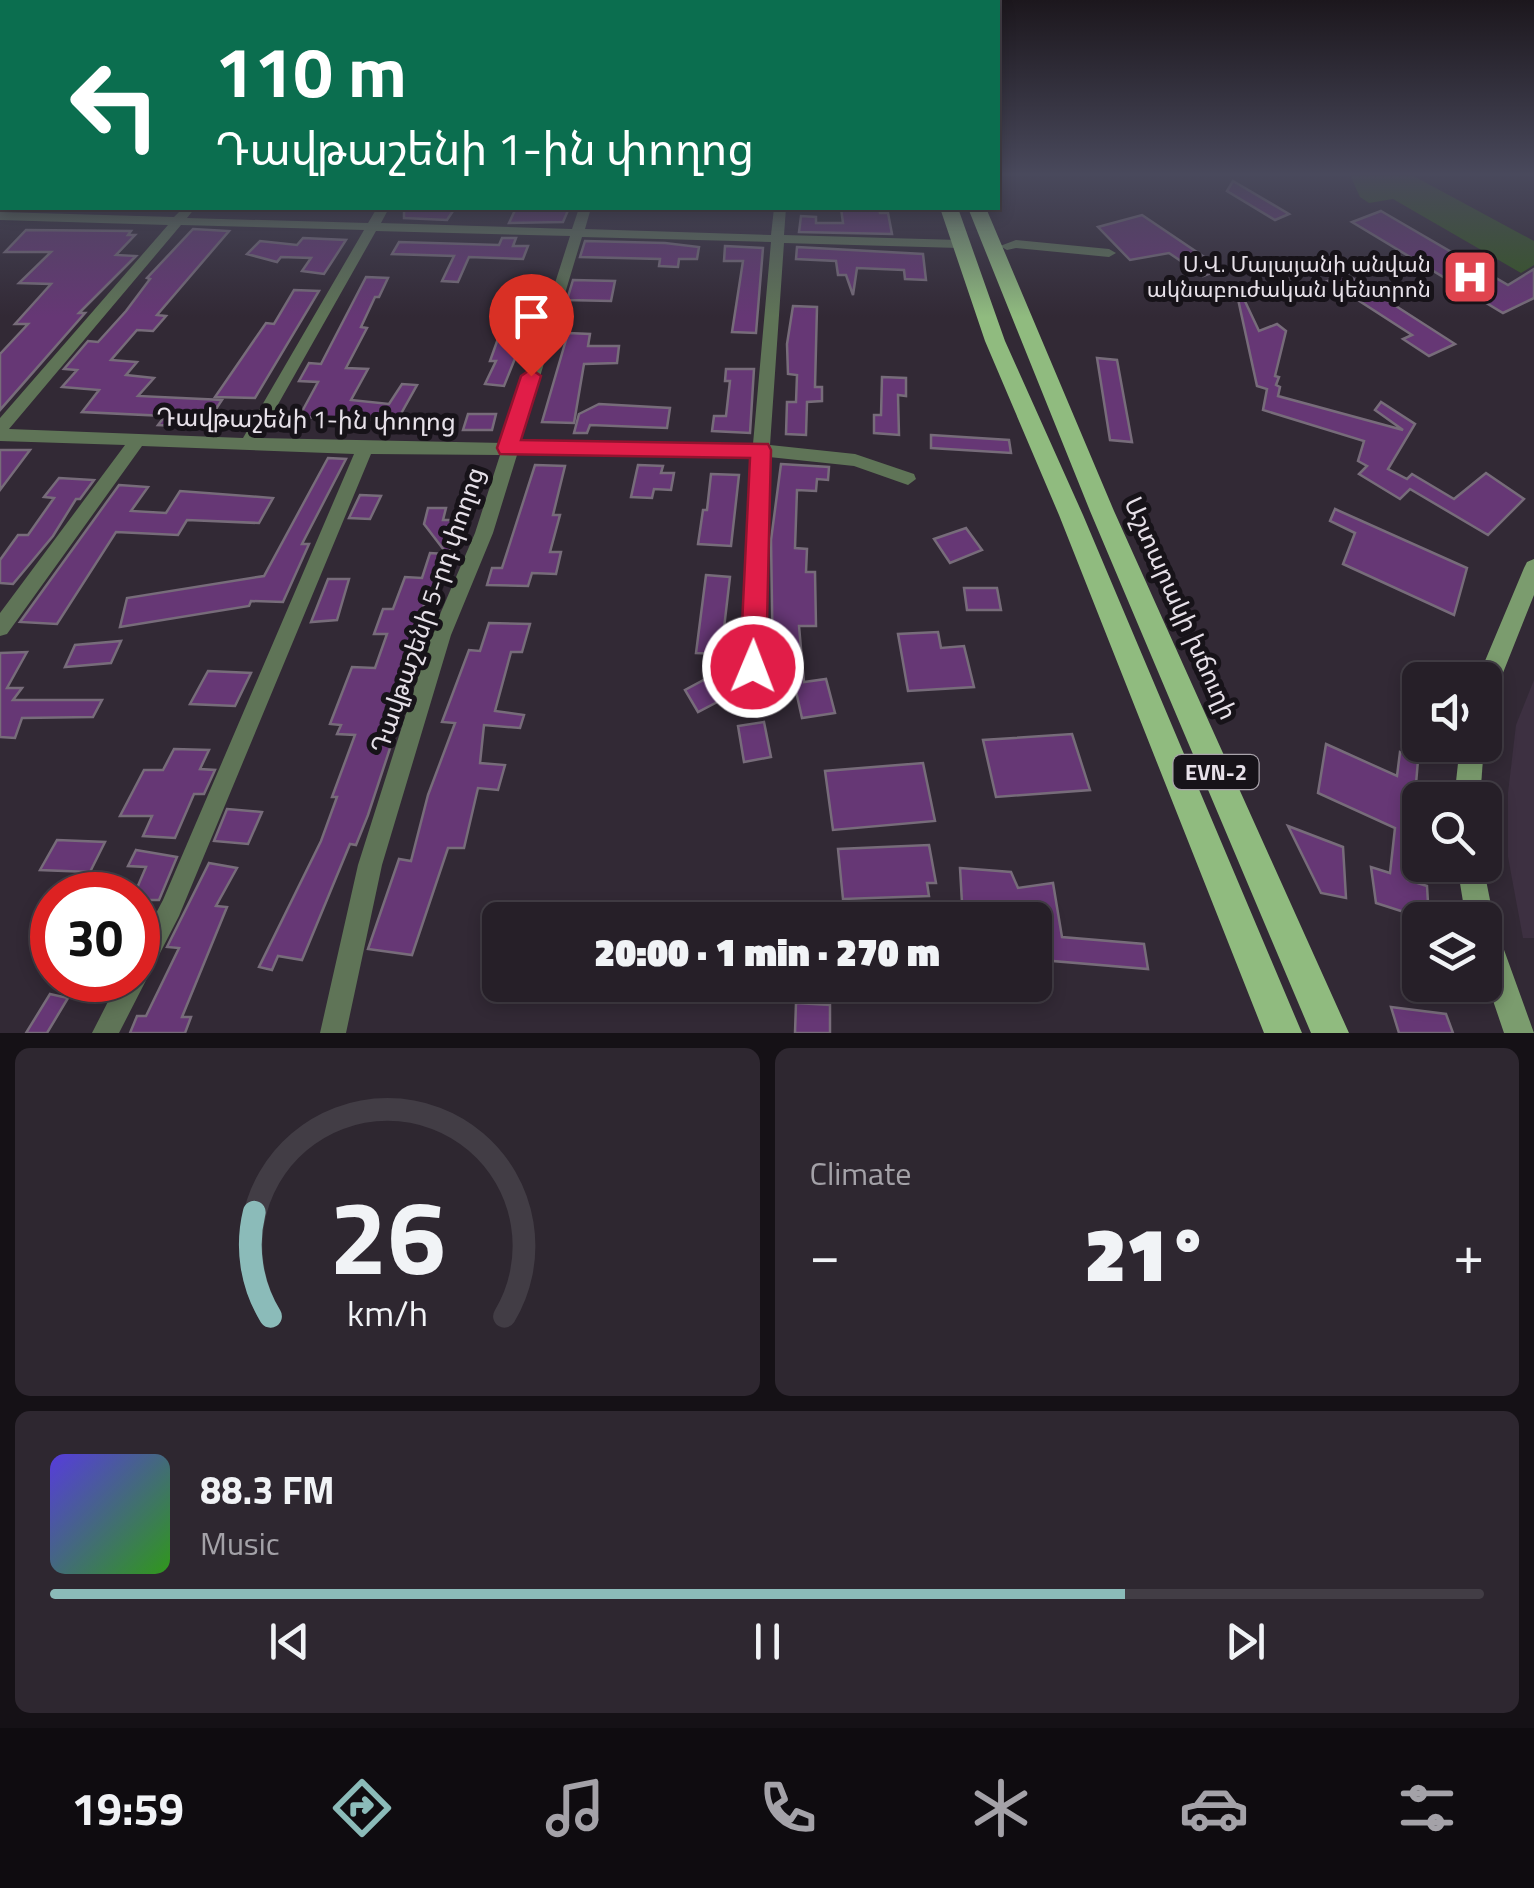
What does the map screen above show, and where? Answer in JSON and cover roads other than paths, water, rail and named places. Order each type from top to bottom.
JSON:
[{"type":"main road","points":[[947,221],[957,239]]},
{"type":"main road","name":"Աշտարակի խճուղի","points":[[952,221],[995,341],[1087,513],[1330,1033]]},
{"type":"main road","name":"Աշտարակի խճուղի","points":[[983,221],[1033,340],[1087,513],[1283,1033]]},
{"type":"main road","points":[[997,221],[1033,340]]},
{"type":"street","points":[[0,432],[178,221]]},
{"type":"street","points":[[186,221],[778,238],[957,239]]},
{"type":"street","points":[[248,444],[374,221]]},
{"type":"street","name":"Դավթաշենի 5-րդ փողոց","points":[[333,1033],[370,865],[442,635],[484,533],[580,221]]},
{"type":"street","points":[[753,667],[761,450],[779,221]]},
{"type":"street","points":[[1007,246],[1110,253]]},
{"type":"street","name":"Դավթաշենի 1-ին փողոց","points":[[0,432],[137,441],[366,448],[761,450],[856,460],[908,479]]},
{"type":"street","points":[[0,628],[137,441]]},
{"type":"street","points":[[160,929],[366,448]]},
{"type":"street","points":[[1497,662],[1533,574]]},
{"type":"street","points":[[1502,984],[1519,1033]]},
{"type":"street","points":[[105,1033],[121,1002]]},
{"type":"place","name":"Ս.Վ. Մալայանի անվան ակնաբուժական կենտրոն","points":[[1470,277]]}]
